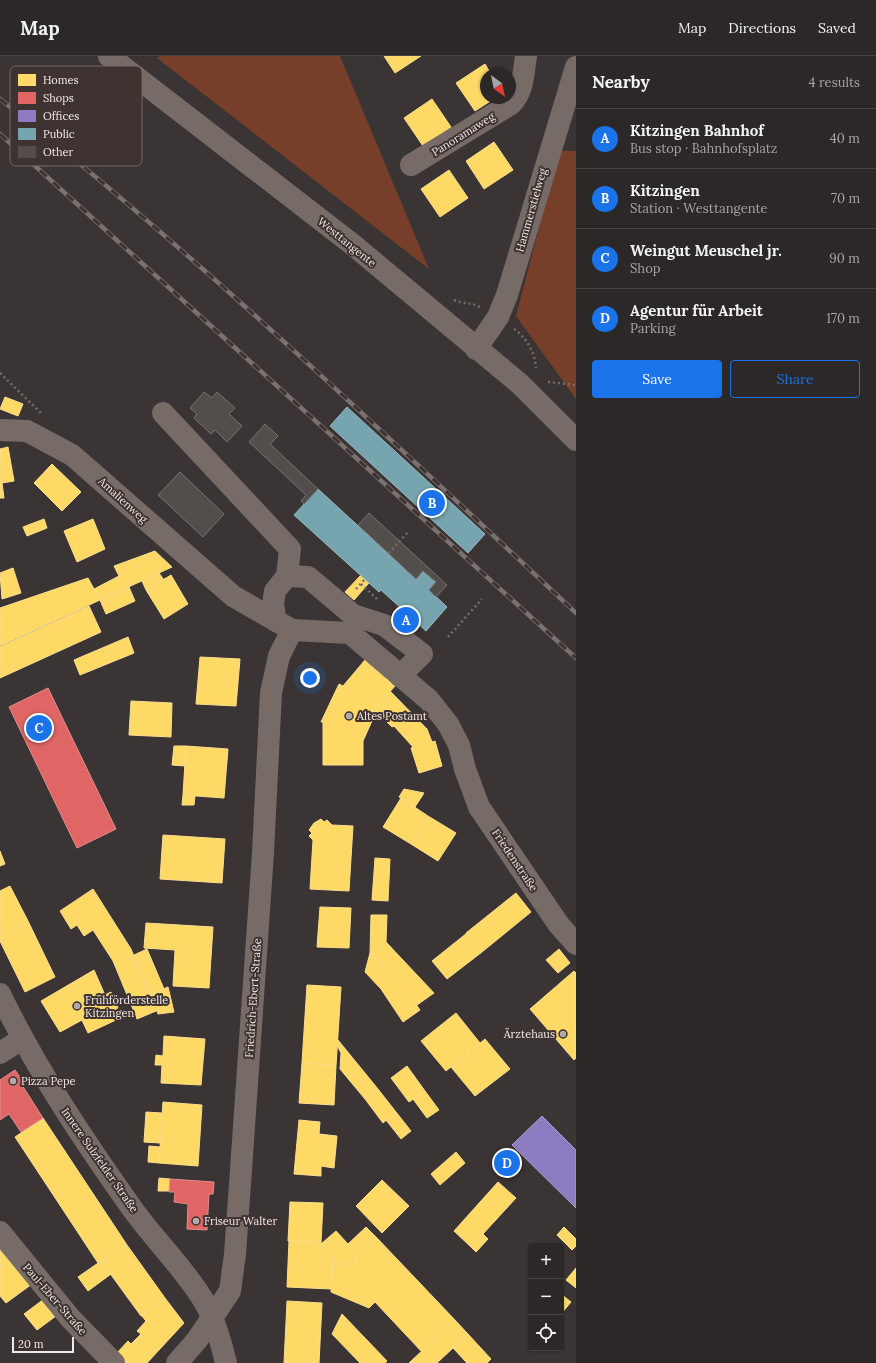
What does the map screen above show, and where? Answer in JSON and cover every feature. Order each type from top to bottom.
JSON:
[{"type":"street","name":"Westtangente","points":[[109,56],[122,66]]},
{"type":"street","name":"Panoramaweg","points":[[411,165],[512,104],[518,96],[521,88],[526,56]]},
{"type":"street","name":"Hammerstielweg","points":[[476,349],[498,317],[507,295],[576,67]]},
{"type":"street","name":"Westtangente","points":[[142,82],[352,244],[476,349],[520,384],[576,440]]},
{"type":"street","points":[[163,413],[290,549],[287,576],[275,591],[273,605],[284,625],[356,626],[384,624],[422,654],[400,676]]},
{"type":"street","name":"Amalienweg","points":[[0,430],[27,431],[72,455],[233,596],[284,625]]},
{"type":"street","points":[[287,576],[308,577],[353,615],[356,626]]},
{"type":"street","name":"Friedrich-Ebert-Straße","points":[[177,1363],[197,1340],[230,1291],[235,1254],[262,860],[271,693],[284,625]]},
{"type":"street","name":"Friedenstraße","points":[[356,626],[400,676],[429,700],[448,724],[459,745],[465,769],[480,807],[559,925],[576,944]]},
{"type":"street","name":"Innere Sulzfelder Straße","points":[[0,994],[22,1039],[67,1115],[132,1209],[202,1298],[212,1319]]},
{"type":"street","points":[[0,1053],[22,1039]]},
{"type":"street","name":"Paul-Eber-Straße","points":[[0,1232],[71,1319],[114,1363]]},
{"type":"street","points":[[212,1319],[226,1363]]},
{"type":"path","points":[[389,553],[408,532]]},
{"type":"path","points":[[355,590],[365,579]]},
{"type":"path","points":[[361,584],[372,594]]},
{"type":"path","points":[[448,637],[482,599]]},
{"type":"shaded area","points":[[160,56],[340,56],[429,269],[157,58]]},
{"type":"shaded area","points":[[559,151],[576,151],[576,399],[516,316]]},
{"type":"building: Homes","points":[[384,56],[421,56],[395,73]]},
{"type":"building: Homes","points":[[485,64],[487,68],[480,68],[480,104],[486,104],[475,111],[456,83]]},
{"type":"building: Homes","points":[[432,99],[451,127],[423,146],[404,118]]},
{"type":"building: Homes","points":[[494,142],[513,170],[484,189],[466,161]]},
{"type":"building: Homes","points":[[449,170],[468,198],[440,217],[421,189]]},
{"type":"building: Homes","points":[[5,397],[23,404],[18,416],[0,409]]},
{"type":"building: Homes","points":[[8,447],[14,481],[2,483],[4,498],[0,498],[0,449]]},
{"type":"building: Homes","points":[[52,464],[81,492],[62,511],[34,483]]},
{"type":"building: Homes","points":[[44,519],[47,528],[27,536],[23,527]]},
{"type":"building: Homes","points":[[93,519],[105,549],[77,562],[64,531]]},
{"type":"building: Homes","points":[[155,551],[172,567],[100,600],[94,589],[119,576],[114,566]]},
{"type":"building: Homes","points":[[13,568],[21,593],[2,599],[0,573]]},
{"type":"building: Homes","points":[[159,573],[164,580],[146,590],[142,581]]},
{"type":"building: Homes","points":[[171,575],[188,604],[164,619],[146,590]]},
{"type":"building: Homes","points":[[361,575],[369,583],[354,600],[345,592]]},
{"type":"building: Homes","points":[[88,578],[100,600],[0,646],[0,608]]},
{"type":"building: Homes","points":[[129,587],[135,601],[106,614],[100,600]]},
{"type":"building: Homes","points":[[89,606],[101,632],[0,678],[0,647]]},
{"type":"building: Homes","points":[[128,637],[134,653],[80,675],[74,660]]},
{"type":"building: Homes","points":[[200,657],[240,659],[236,706],[196,704]]},
{"type":"building: Homes","name":"Altes Postamt","points":[[365,660],[395,686],[380,703],[363,741],[363,765],[323,765],[323,722],[321,722],[339,684],[343,686]]},
{"type":"building: Homes","points":[[390,691],[427,729],[432,742],[435,741],[442,766],[419,773],[411,748],[413,747],[394,726],[392,727],[376,711],[380,703]]},
{"type":"building: Homes","points":[[131,701],[172,703],[171,737],[129,735]]},
{"type":"building: Homes","points":[[174,746],[186,746],[185,766],[172,765]]},
{"type":"building: Homes","points":[[186,746],[228,749],[224,798],[183,795]]},
{"type":"building: Homes","points":[[404,789],[424,793],[415,807],[399,797]]},
{"type":"building: Homes","points":[[183,795],[195,796],[194,805],[182,805]]},
{"type":"building: Homes","points":[[401,798],[428,816],[411,844],[383,827]]},
{"type":"building: Homes","points":[[428,816],[456,833],[438,861],[411,844]]},
{"type":"building: Homes","points":[[321,819],[324,822],[327,820],[332,825],[353,826],[349,891],[310,889],[313,840],[309,836],[312,833],[309,830],[314,823]]},
{"type":"building: Homes","points":[[163,835],[225,839],[222,883],[160,879]]},
{"type":"building: Homes","points":[[0,851],[5,864],[0,866]]},
{"type":"building: Homes","points":[[375,858],[390,859],[388,901],[372,900]]},
{"type":"building: Homes","points":[[10,886],[28,921],[0,935],[0,891]]},
{"type":"building: Homes","points":[[93,889],[131,949],[156,1011],[137,1019],[113,961],[93,930],[84,936],[77,925],[71,929],[60,911]]},
{"type":"building: Homes","points":[[516,893],[531,912],[482,952],[466,933]]},
{"type":"building: Homes","points":[[320,907],[351,908],[349,948],[317,947]]},
{"type":"building: Homes","points":[[371,915],[387,915],[386,942],[434,993],[417,1005],[401,983],[370,953]]},
{"type":"building: Homes","points":[[28,921],[55,977],[25,992],[0,941],[0,935]]},
{"type":"building: Homes","points":[[146,923],[213,927],[209,988],[173,986],[175,950],[144,948]]},
{"type":"building: Homes","points":[[467,933],[482,952],[447,979],[432,961]]},
{"type":"building: Homes","points":[[147,949],[164,989],[150,995],[134,955]]},
{"type":"building: Homes","points":[[559,949],[570,963],[558,973],[546,960]]},
{"type":"building: Homes","points":[[370,953],[401,983],[420,1010],[403,1022],[381,989],[365,972]]},
{"type":"building: Homes","name":"Frühförderstelle Kitzingen","points":[[94,970],[116,1020],[88,1033],[82,1020],[60,1032],[41,1001]]},
{"type":"building: Homes","name":"Ärztehaus","points":[[574,971],[576,973],[576,1058],[574,1060],[530,1009]]},
{"type":"building: Homes","points":[[307,985],[341,987],[336,1066],[302,1063]]},
{"type":"building: Homes","points":[[168,987],[174,1012],[158,1014],[150,995]]},
{"type":"building: Homes","points":[[111,992],[118,1008],[112,1011],[105,995]]},
{"type":"building: Homes","points":[[456,1013],[480,1043],[446,1071],[421,1041]]},
{"type":"building: Homes","points":[[164,1036],[205,1039],[201,1085],[161,1083],[162,1065],[155,1065],[156,1055],[163,1056]]},
{"type":"building: Homes","points":[[485,1039],[510,1069],[475,1096],[451,1067]]},
{"type":"building: Homes","points":[[338,1040],[378,1089],[365,1099],[340,1069],[341,1053],[338,1047]]},
{"type":"building: Homes","points":[[302,1063],[336,1066],[334,1105],[299,1103]]},
{"type":"building: Homes","points":[[407,1066],[425,1091],[409,1102],[391,1078]]},
{"type":"building: Homes","points":[[378,1089],[396,1112],[383,1123],[365,1099]]},
{"type":"building: Homes","points":[[425,1091],[439,1110],[427,1118],[413,1099]]},
{"type":"building: Homes","points":[[163,1102],[202,1105],[198,1166],[159,1163]]},
{"type":"building: Homes","points":[[146,1112],[162,1113],[160,1143],[144,1142]]},
{"type":"building: Homes","points":[[396,1112],[411,1131],[401,1139],[386,1120]]},
{"type":"building: Homes","points":[[43,1118],[127,1245],[98,1263],[15,1137]]},
{"type":"building: Homes","points":[[299,1120],[320,1122],[319,1134],[337,1136],[334,1168],[321,1166],[321,1176],[294,1174]]},
{"type":"building: Homes","points":[[149,1146],[160,1147],[159,1163],[148,1162]]},
{"type":"building: Homes","points":[[456,1152],[465,1163],[440,1185],[431,1174]]},
{"type":"building: Homes","points":[[159,1178],[170,1179],[169,1191],[158,1191]]},
{"type":"building: Homes","points":[[382,1180],[409,1206],[382,1233],[356,1206]]},
{"type":"building: Homes","points":[[498,1182],[516,1198],[471,1247],[454,1231]]},
{"type":"building: Homes","points":[[290,1202],[323,1203],[321,1243],[288,1241]]},
{"type":"building: Homes","points":[[366,1227],[377,1238],[344,1269],[321,1244],[336,1231],[348,1244]]},
{"type":"building: Homes","points":[[564,1227],[576,1239],[576,1246],[572,1250],[557,1235]]},
{"type":"building: Homes","points":[[483,1234],[488,1239],[476,1252],[471,1247]]},
{"type":"building: Homes","points":[[377,1238],[455,1320],[422,1352],[375,1302],[369,1308],[331,1292],[333,1257],[344,1269]]},
{"type":"building: Homes","points":[[0,1241],[13,1258],[0,1268]]},
{"type":"building: Homes","points":[[289,1241],[321,1243],[333,1257],[331,1289],[287,1287]]},
{"type":"building: Homes","points":[[127,1245],[165,1298],[141,1316],[101,1261]]},
{"type":"building: Homes","points":[[13,1258],[32,1284],[6,1303],[0,1296],[0,1268]]},
{"type":"building: Homes","points":[[101,1261],[111,1274],[88,1291],[78,1277]]},
{"type":"building: Homes","points":[[576,1268],[576,1288],[566,1280]]},
{"type":"building: Homes","points":[[564,1296],[571,1302],[564,1310]]},
{"type":"building: Homes","points":[[165,1298],[184,1323],[147,1363],[125,1363],[116,1354],[128,1341],[131,1344],[141,1334],[137,1331],[146,1321],[141,1315]]},
{"type":"building: Homes","points":[[44,1299],[56,1316],[37,1330],[24,1314]]},
{"type":"building: Homes","points":[[287,1301],[322,1303],[319,1363],[284,1363]]},
{"type":"building: Homes","points":[[342,1314],[387,1361],[385,1363],[360,1363],[332,1334]]},
{"type":"building: Homes","points":[[455,1320],[468,1334],[437,1363],[409,1363]]},
{"type":"building: Homes","points":[[468,1334],[491,1359],[487,1363],[467,1363],[453,1348]]},
{"type":"building: Shops","points":[[48,688],[116,829],[77,848],[9,707]]},
{"type":"building: Shops","points":[[15,1070],[24,1083],[22,1085],[43,1118],[21,1132],[9,1114],[0,1120],[0,1080]]},
{"type":"building: Shops","points":[[170,1179],[214,1182],[213,1194],[209,1194],[207,1230],[187,1229],[188,1204],[174,1202],[175,1192],[169,1192]]},
{"type":"building: Offices","points":[[542,1116],[576,1150],[576,1208],[512,1145]]},
{"type":"building: Public","points":[[347,407],[485,534],[468,553],[330,426]]},
{"type":"building: Public","points":[[318,489],[416,579],[423,571],[436,582],[429,590],[447,607],[426,631],[381,590],[379,592],[294,515]]},
{"type":"building: Other","points":[[204,392],[212,398],[217,392],[235,408],[229,414],[242,426],[227,442],[215,430],[211,434],[194,418],[197,414],[190,408]]},
{"type":"building: Other","points":[[265,424],[278,436],[270,444],[318,489],[304,504],[301,501],[306,495],[249,442]]},
{"type":"building: Other","points":[[180,472],[224,514],[203,537],[158,495]]},
{"type":"building: Other","points":[[369,513],[447,585],[436,597],[429,590],[436,582],[423,571],[416,579],[358,525]]},
{"type":"railway","points":[[0,99],[10,107]]},
{"type":"railway","points":[[0,134],[10,143]]},
{"type":"railway","points":[[35,166],[576,658]]},
{"type":"railway","points":[[82,166],[149,222],[293,350],[576,613]]},
{"type":"place","name":"Kitzingen","points":[[432,503]]},
{"type":"place","name":"Kitzingen Bahnhof","points":[[406,620]]},
{"type":"place","name":"Altes Postamt","points":[[349,716]]},
{"type":"place","name":"Weingut Meuschel jr.","points":[[39,728]]},
{"type":"place","name":"Frühförderstelle Kitzingen","points":[[77,1006]]},
{"type":"place","name":"Ärztehaus","points":[[563,1034]]},
{"type":"place","name":"Pizza Pepe","points":[[13,1081]]},
{"type":"place","name":"Agentur für Arbeit","points":[[507,1163]]},
{"type":"place","name":"Friseur Walter","points":[[196,1221]]}]
